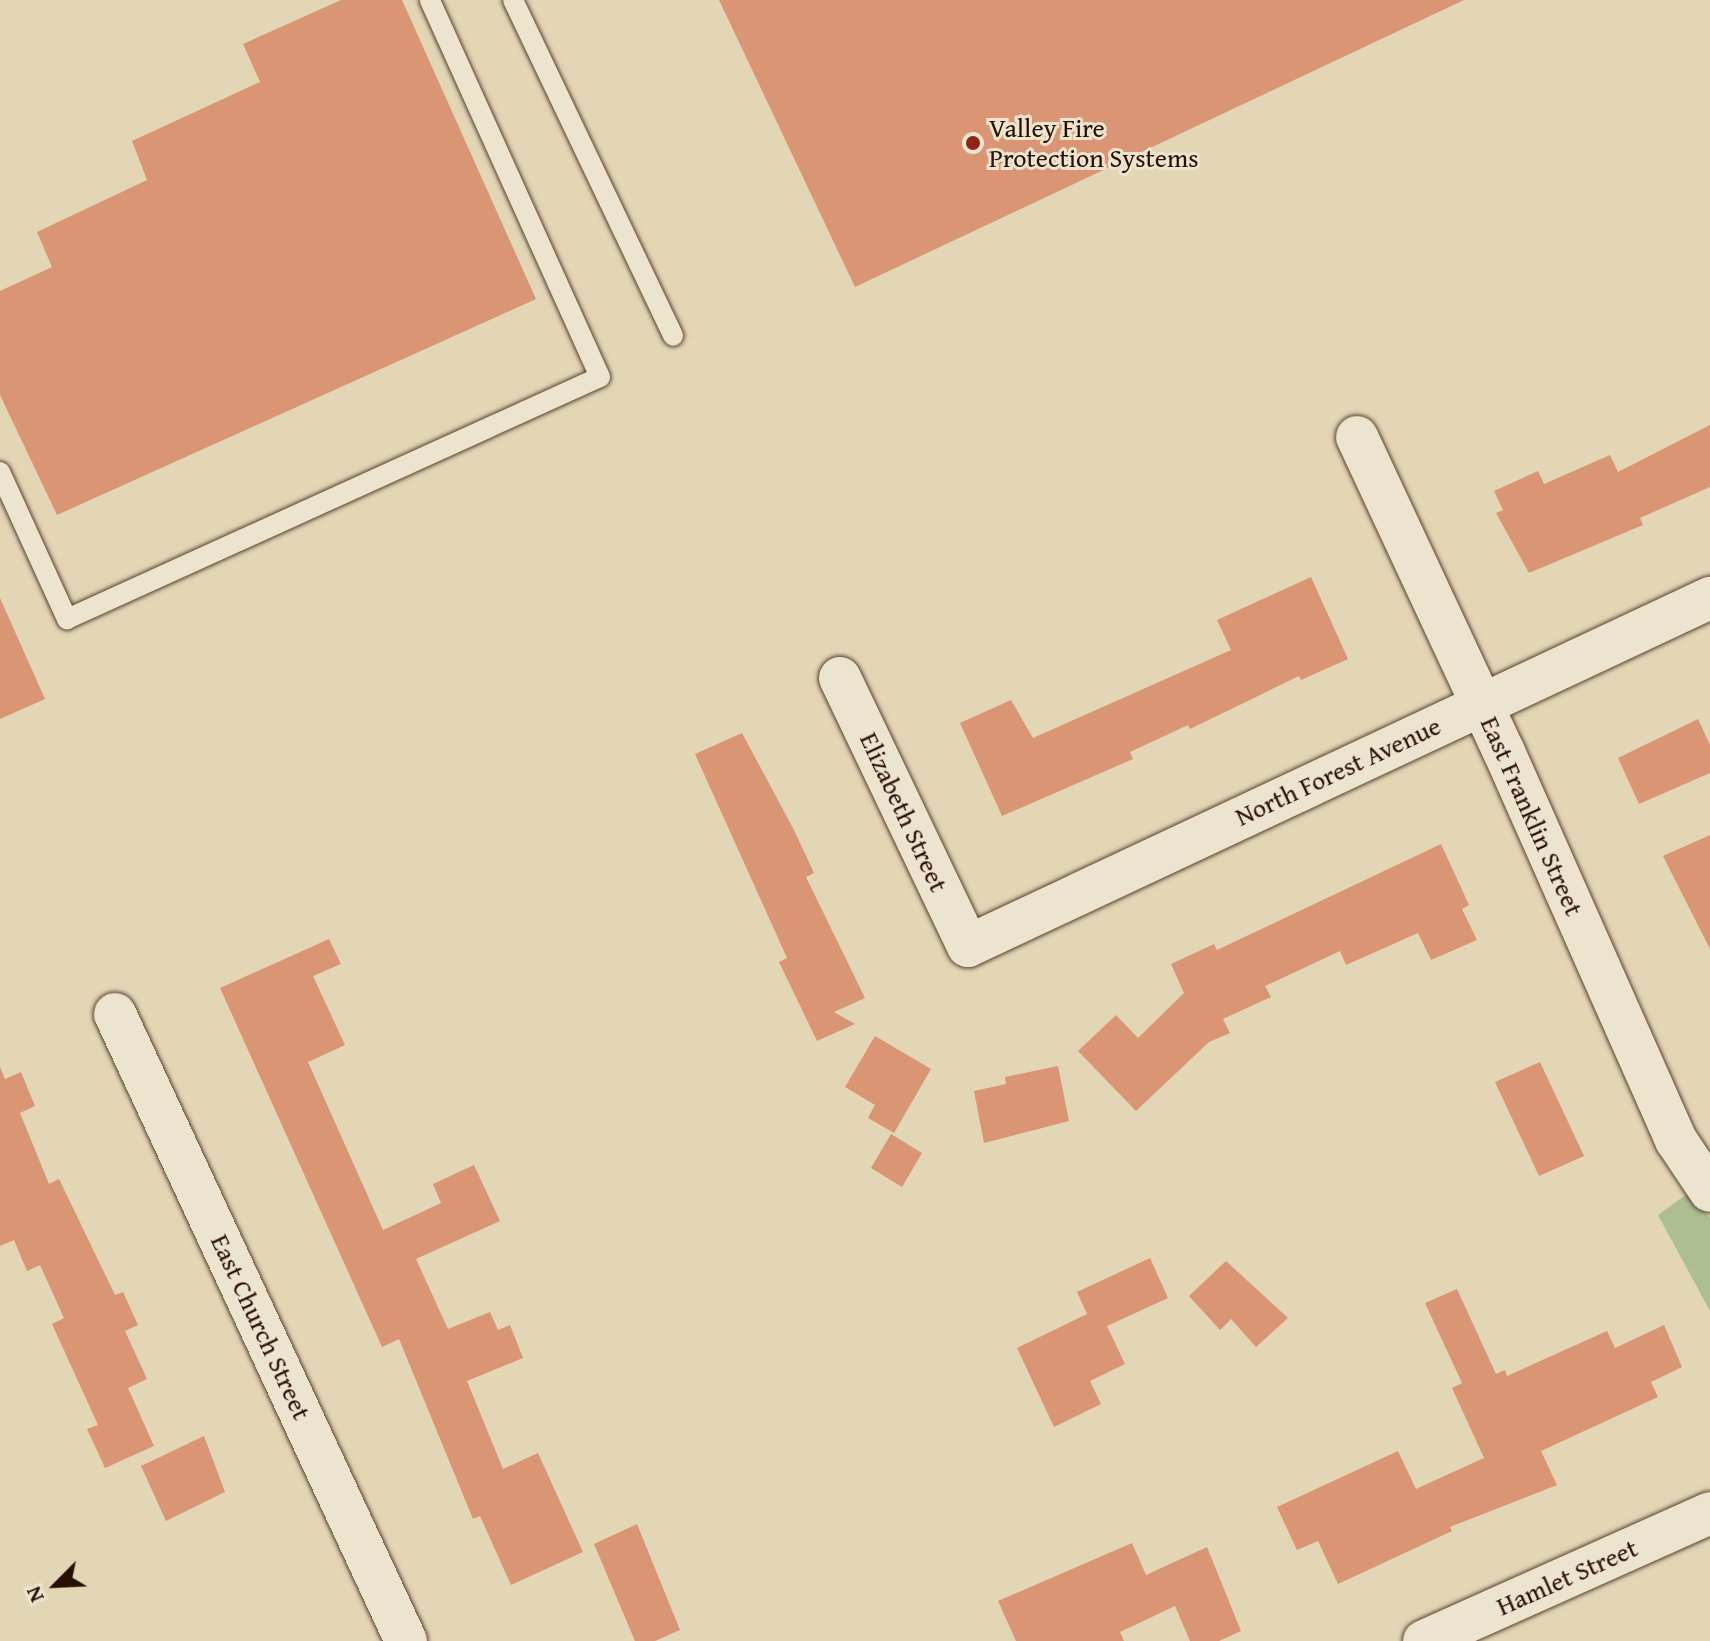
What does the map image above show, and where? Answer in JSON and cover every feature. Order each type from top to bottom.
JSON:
[{"type":"street","name":"East Franklin Street","points":[[1357,437],[1481,704],[1676,1140],[1710,1191]]},
{"type":"street","name":"North Forest Avenue","points":[[968,946],[1710,598]]},
{"type":"street","name":"Elizabeth Street","points":[[840,678],[968,946]]},
{"type":"street","name":"East Church Street","points":[[115,1014],[406,1641]]},
{"type":"street","name":"Hamlet Street","points":[[1424,1641],[1710,1513]]},
{"type":"lane","points":[[0,472],[67,619],[600,377],[430,0]]},
{"type":"lane","points":[[513,0],[673,336]]},
{"type":"green space","points":[[1687,1194],[1710,1218],[1710,1311],[1658,1215]]},
{"type":"building","points":[[341,0],[402,0],[536,299],[57,515],[0,395],[0,291],[52,267],[37,232],[147,180],[132,141],[260,82],[243,44]]},
{"type":"building","name":"Valley Fire Protection Systems","points":[[719,0],[1464,0],[855,287]]},
{"type":"building","points":[[1710,425],[1710,487],[1640,518],[1643,525],[1529,573],[1496,513],[1503,510],[1494,491],[1538,471],[1544,484],[1610,455],[1618,472]]},
{"type":"building","points":[[1311,577],[1348,659],[1301,680],[1299,676],[1190,729],[1188,725],[1130,752],[1133,759],[1002,816],[960,723],[1011,700],[1033,738],[1231,650],[1217,620]]},
{"type":"building","points":[[0,598],[45,699],[0,719]]},
{"type":"building","points":[[1698,719],[1710,745],[1710,773],[1639,804],[1618,758]]},
{"type":"building","points":[[742,733],[814,873],[806,877],[865,998],[834,1012],[855,1024],[817,1041],[779,962],[787,958],[695,754]]},
{"type":"building","points":[[1710,835],[1710,949],[1663,856]]},
{"type":"building","points":[[1441,844],[1469,905],[1462,909],[1477,940],[1431,960],[1418,933],[1346,965],[1340,951],[1265,986],[1271,997],[1223,1019],[1230,1033],[1209,1042],[1136,1111],[1078,1051],[1116,1015],[1138,1038],[1184,993],[1171,964],[1214,944],[1217,950]]},
{"type":"building","points":[[329,939],[341,964],[313,976],[345,1045],[308,1062],[383,1230],[441,1203],[433,1184],[474,1165],[500,1221],[416,1259],[448,1329],[490,1312],[498,1330],[510,1325],[523,1358],[467,1381],[503,1469],[538,1453],[583,1552],[511,1585],[480,1516],[473,1519],[399,1339],[382,1347],[220,988]]},
{"type":"building","points":[[875,1036],[931,1069],[894,1133],[868,1118],[875,1105],[845,1087]]},
{"type":"building","points":[[1540,1062],[1584,1156],[1539,1176],[1495,1082]]},
{"type":"building","points":[[1058,1066],[1069,1121],[984,1143],[974,1091],[1006,1084],[1005,1077]]},
{"type":"building","points":[[0,1067],[5,1079],[21,1072],[35,1106],[20,1113],[49,1184],[59,1179],[115,1295],[123,1292],[138,1325],[125,1331],[147,1379],[128,1388],[154,1446],[105,1468],[87,1429],[98,1425],[52,1324],[64,1318],[40,1265],[27,1271],[14,1240],[0,1246]]},
{"type":"building","points":[[891,1134],[922,1153],[902,1187],[871,1168]]},
{"type":"building","points":[[1150,1258],[1168,1298],[1107,1326],[1125,1364],[1090,1381],[1101,1404],[1054,1427],[1017,1348],[1087,1314],[1077,1292]]},
{"type":"building","points":[[1226,1261],[1288,1318],[1256,1347],[1231,1319],[1220,1330],[1189,1296]]},
{"type":"building","points":[[1457,1289],[1496,1374],[1505,1370],[1507,1376],[1607,1331],[1615,1348],[1664,1325],[1682,1367],[1651,1382],[1658,1397],[1541,1451],[1557,1485],[1450,1527],[1452,1531],[1338,1584],[1318,1541],[1297,1550],[1277,1507],[1398,1451],[1416,1489],[1484,1458],[1452,1388],[1462,1383],[1425,1303]]},
{"type":"building","points":[[204,1436],[225,1492],[166,1521],[141,1466]]},
{"type":"building","points":[[637,1524],[680,1630],[655,1641],[635,1641],[594,1544]]},
{"type":"building","points":[[1132,1543],[1146,1575],[1207,1547],[1241,1631],[1219,1641],[1190,1641],[1175,1606],[1120,1632],[1124,1641],[1016,1641],[998,1601]]},
{"type":"place","name":"Valley Fire Protection Systems","points":[[973,143]]}]
